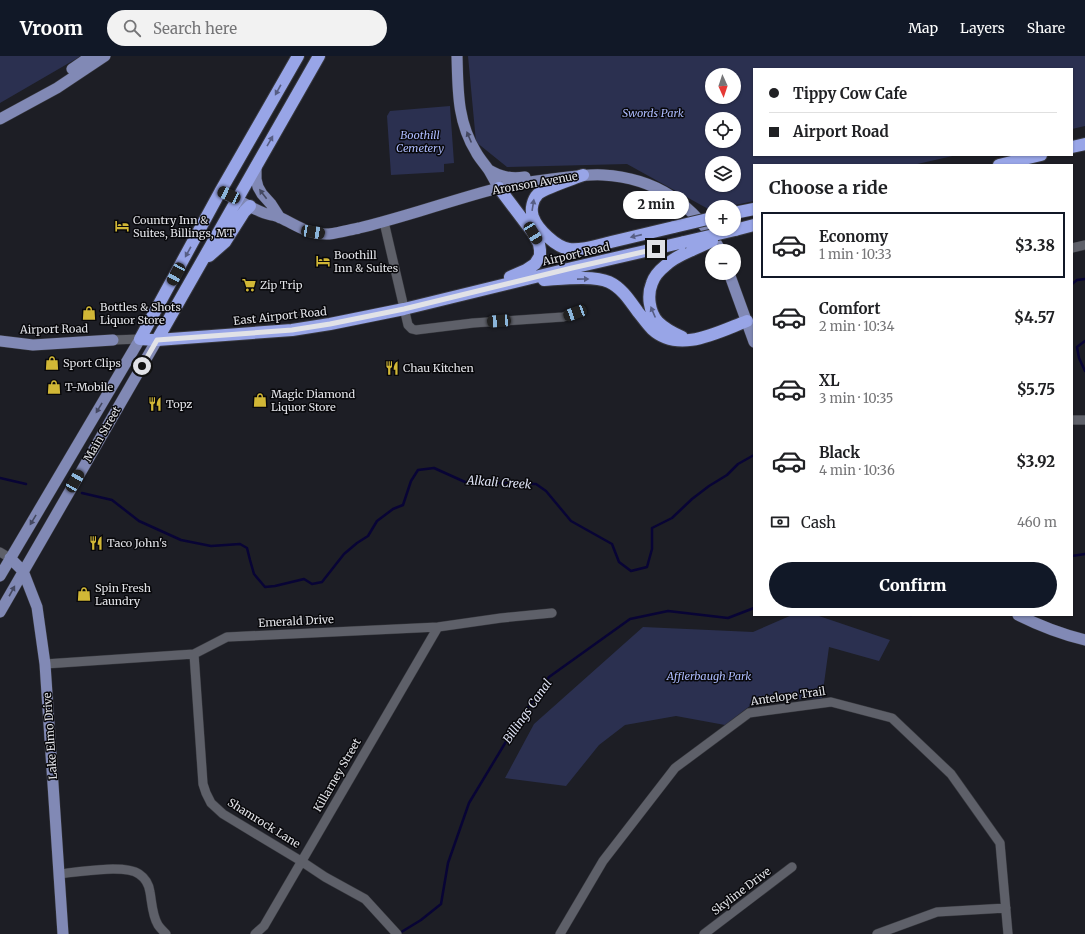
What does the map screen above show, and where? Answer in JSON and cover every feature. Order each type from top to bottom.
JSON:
[{"type":"highway","points":[[140,338],[220,192],[298,56]]},
{"type":"highway","points":[[157,340],[319,56]]},
{"type":"highway","points":[[1073,148],[1085,144]]},
{"type":"highway","points":[[1003,164],[1037,156]]},
{"type":"highway","points":[[583,175],[542,191],[534,199],[532,208],[533,216],[543,231],[556,244],[567,249],[590,247],[705,220]]},
{"type":"highway","points":[[485,289],[526,270],[535,264],[540,256],[539,244],[533,233],[499,188]]},
{"type":"highway","points":[[202,262],[225,242],[244,212],[250,206]]},
{"type":"highway","points":[[741,211],[753,208]]},
{"type":"highway","name":"Airport Road","points":[[404,309],[516,281],[688,246],[753,225]]},
{"type":"highway","points":[[688,246],[655,276],[652,283],[650,299],[652,313],[663,326],[674,334],[695,339]]},
{"type":"highway","points":[[516,281],[586,278],[608,281],[619,288],[652,329],[663,337],[677,341],[704,337],[750,320]]},
{"type":"highway","name":"East Airport Road","points":[[157,340],[292,330],[404,309]]},
{"type":"highway","name":"Airport Road","points":[[140,338],[157,340]]},
{"type":"main road","points":[[0,111],[58,79],[92,56]]},
{"type":"main road","points":[[0,119],[57,88],[105,56]]},
{"type":"main road","points":[[458,56],[458,96],[467,134],[475,151],[489,170],[499,188]]},
{"type":"main road","name":"Aronson Avenue","points":[[256,166],[256,179],[258,186],[262,194],[280,218]]},
{"type":"main road","points":[[489,170],[500,176],[510,178],[544,174],[583,175]]},
{"type":"main road","name":"Aronson Avenue","points":[[220,192],[264,213],[280,218],[294,226],[307,231],[328,234],[384,222],[499,188],[522,183],[583,175],[618,176],[637,180],[653,186],[682,203],[699,219],[717,244]]},
{"type":"main road","points":[[732,280],[750,320],[753,336]]},
{"type":"main road","name":"Main Street","points":[[0,576],[140,338]]},
{"type":"main road","name":"Airport Road","points":[[0,341],[33,344],[113,340]]},
{"type":"main road","name":"Main Street","points":[[0,612],[157,340]]},
{"type":"main road","name":"Lake Elmo Drive","points":[[10,558],[23,571],[37,607],[45,664],[63,934]]},
{"type":"main road","points":[[1020,616],[1041,626],[1085,640]]},
{"type":"street","points":[[384,222],[408,325],[412,329],[416,330],[473,323],[563,317],[575,313]]},
{"type":"street","points":[[1073,248],[1085,245]]},
{"type":"street","name":"Airport Road","points":[[113,340],[140,338]]},
{"type":"street","points":[[1073,422],[1085,420]]},
{"type":"street","name":"Lake Elmo Drive","points":[[0,552],[10,558]]},
{"type":"street","name":"Emerald Drive","points":[[45,664],[194,654],[227,636],[438,626],[552,613]]},
{"type":"street","name":"Killarney Street","points":[[256,934],[264,926],[438,626]]},
{"type":"street","name":"Shamrock Lane","points":[[194,654],[202,784],[211,802],[223,814],[325,877],[365,899],[397,934]]},
{"type":"street","name":"Antelope Trail","points":[[560,934],[603,861],[675,768],[748,713],[831,702],[892,718],[951,774],[1000,843],[1008,934]]},
{"type":"street","name":"Skyline Drive","points":[[704,934],[792,868]]},
{"type":"street","points":[[59,874],[113,869],[128,870],[138,873],[146,881],[150,890],[153,915],[158,926],[166,934]]},
{"type":"street","points":[[877,934],[937,912],[1006,908]]},
{"type":"green space","points":[[0,56],[81,56],[0,103]]},
{"type":"green space","name":"Swords Park","points":[[468,56],[1085,56],[1085,126],[1073,129],[1073,68],[753,68],[753,156],[953,156],[917,164],[753,164],[753,201],[741,204],[741,200],[705,200],[705,207],[627,164],[507,167],[476,142]]},
{"type":"green space","name":"Boothill Cemetery","points":[[450,106],[454,163],[444,164],[444,172],[391,175],[387,116],[390,111]]},
{"type":"green space","name":"Afflerbaugh Park","points":[[790,616],[819,616],[890,640],[879,661],[829,647],[822,698],[789,700],[751,705],[725,725],[676,716],[625,725],[599,745],[566,786],[505,778],[534,724],[643,627],[753,632]]},
{"type":"waterway","name":"Alkali Creek","points":[[1073,283],[1077,280],[1085,279]]},
{"type":"waterway","name":"Alkali Creek","points":[[1085,341],[1077,347],[1079,358],[1085,371]]},
{"type":"waterway","name":"Alkali Creek","points":[[82,493],[112,500],[139,521],[181,540],[211,546],[240,544],[247,548],[254,574],[265,587],[304,579],[312,584],[322,582],[344,554],[368,536],[377,521],[393,509],[403,505],[411,481],[418,470],[434,468],[465,482],[536,484],[546,491],[571,521],[612,544],[619,562],[631,571],[647,567],[652,549],[652,528],[672,518],[692,499],[727,475],[738,464],[753,456]]},
{"type":"waterway","name":"Alkali Creek","points":[[0,478],[26,484]]},
{"type":"waterway","name":"Billings Canal","points":[[1073,556],[1085,554]]},
{"type":"waterway","name":"Billings Canal","points":[[398,934],[421,920],[441,904],[448,863],[469,803],[516,725],[549,677],[630,619],[668,611],[728,618],[753,608]]},
{"type":"place","name":"Country Inn & Suites, Billings, MT","points":[[122,226]]},
{"type":"place","name":"Boothill Inn & Suites","points":[[323,261]]},
{"type":"place","name":"Zip Trip","points":[[249,285]]},
{"type":"place","name":"Bottles & Shots Liquor Store","points":[[89,313]]},
{"type":"place","name":"Sport Clips","points":[[52,363]]},
{"type":"place","name":"Chau Kitchen","points":[[392,368]]},
{"type":"place","name":"T-Mobile","points":[[54,387]]},
{"type":"place","name":"Magic Diamond Liquor Store","points":[[260,400]]},
{"type":"place","name":"Topz","points":[[155,404]]},
{"type":"place","name":"Taco John's","points":[[96,543]]},
{"type":"place","name":"Spin Fresh Laundry","points":[[84,594]]},
{"type":"route","points":[[142,366],[157,340],[292,330],[364,318],[656,249]]}]
